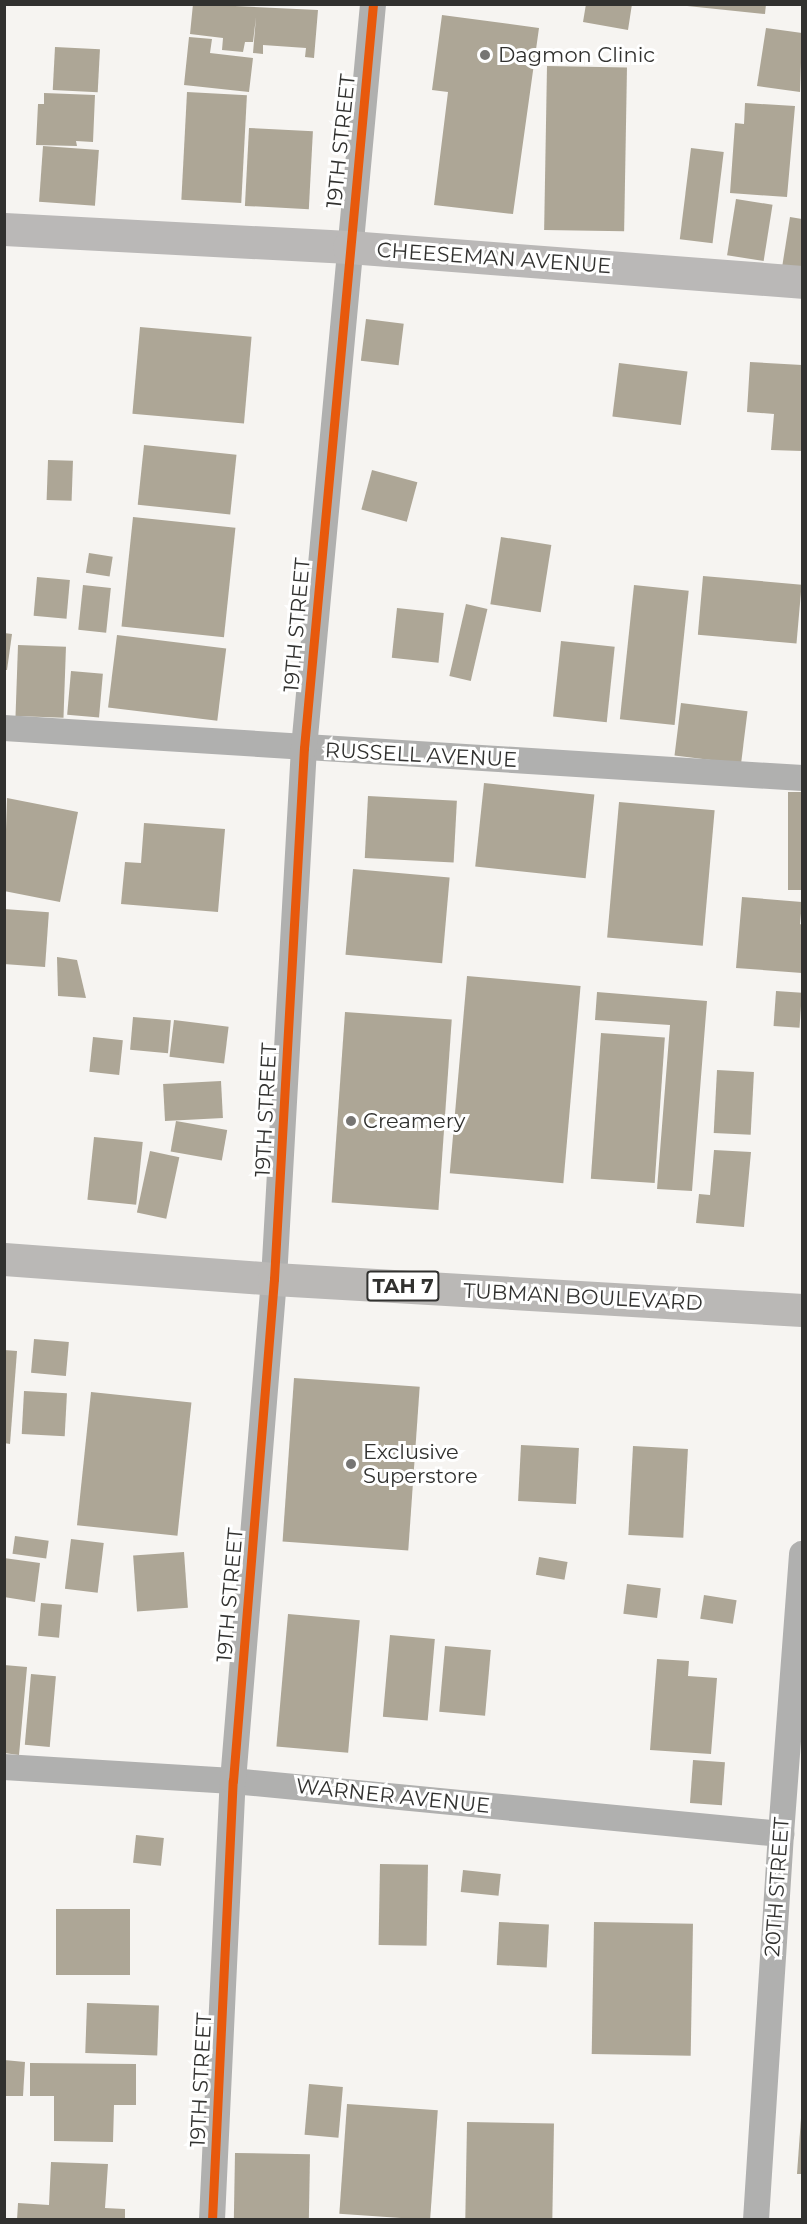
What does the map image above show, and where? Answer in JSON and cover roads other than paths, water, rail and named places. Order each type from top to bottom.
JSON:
[{"type":"highway","name":"TUBMAN BOULEVARD","points":[[4,1259],[274,1279],[802,1310]]},
{"type":"street","name":"19TH STREET","points":[[212,2220],[234,1781],[274,1279],[304,748],[373,4]]},
{"type":"street","name":"CHEESEMAN AVENUE","points":[[4,229],[349,247],[802,282]]},
{"type":"street","name":"RUSSELL AVENUE","points":[[4,728],[802,778]]},
{"type":"street","name":"20TH STREET","points":[[756,2220],[802,1554]]},
{"type":"street","name":"WARNER AVENUE","points":[[4,1767],[234,1781],[781,1834]]},
{"type":"place","name":"Dagmon Clinic","points":[[485,55]]},
{"type":"place","name":"Creamery","points":[[351,1121]]},
{"type":"place","name":"Exclusive Superstore","points":[[351,1464]]}]
